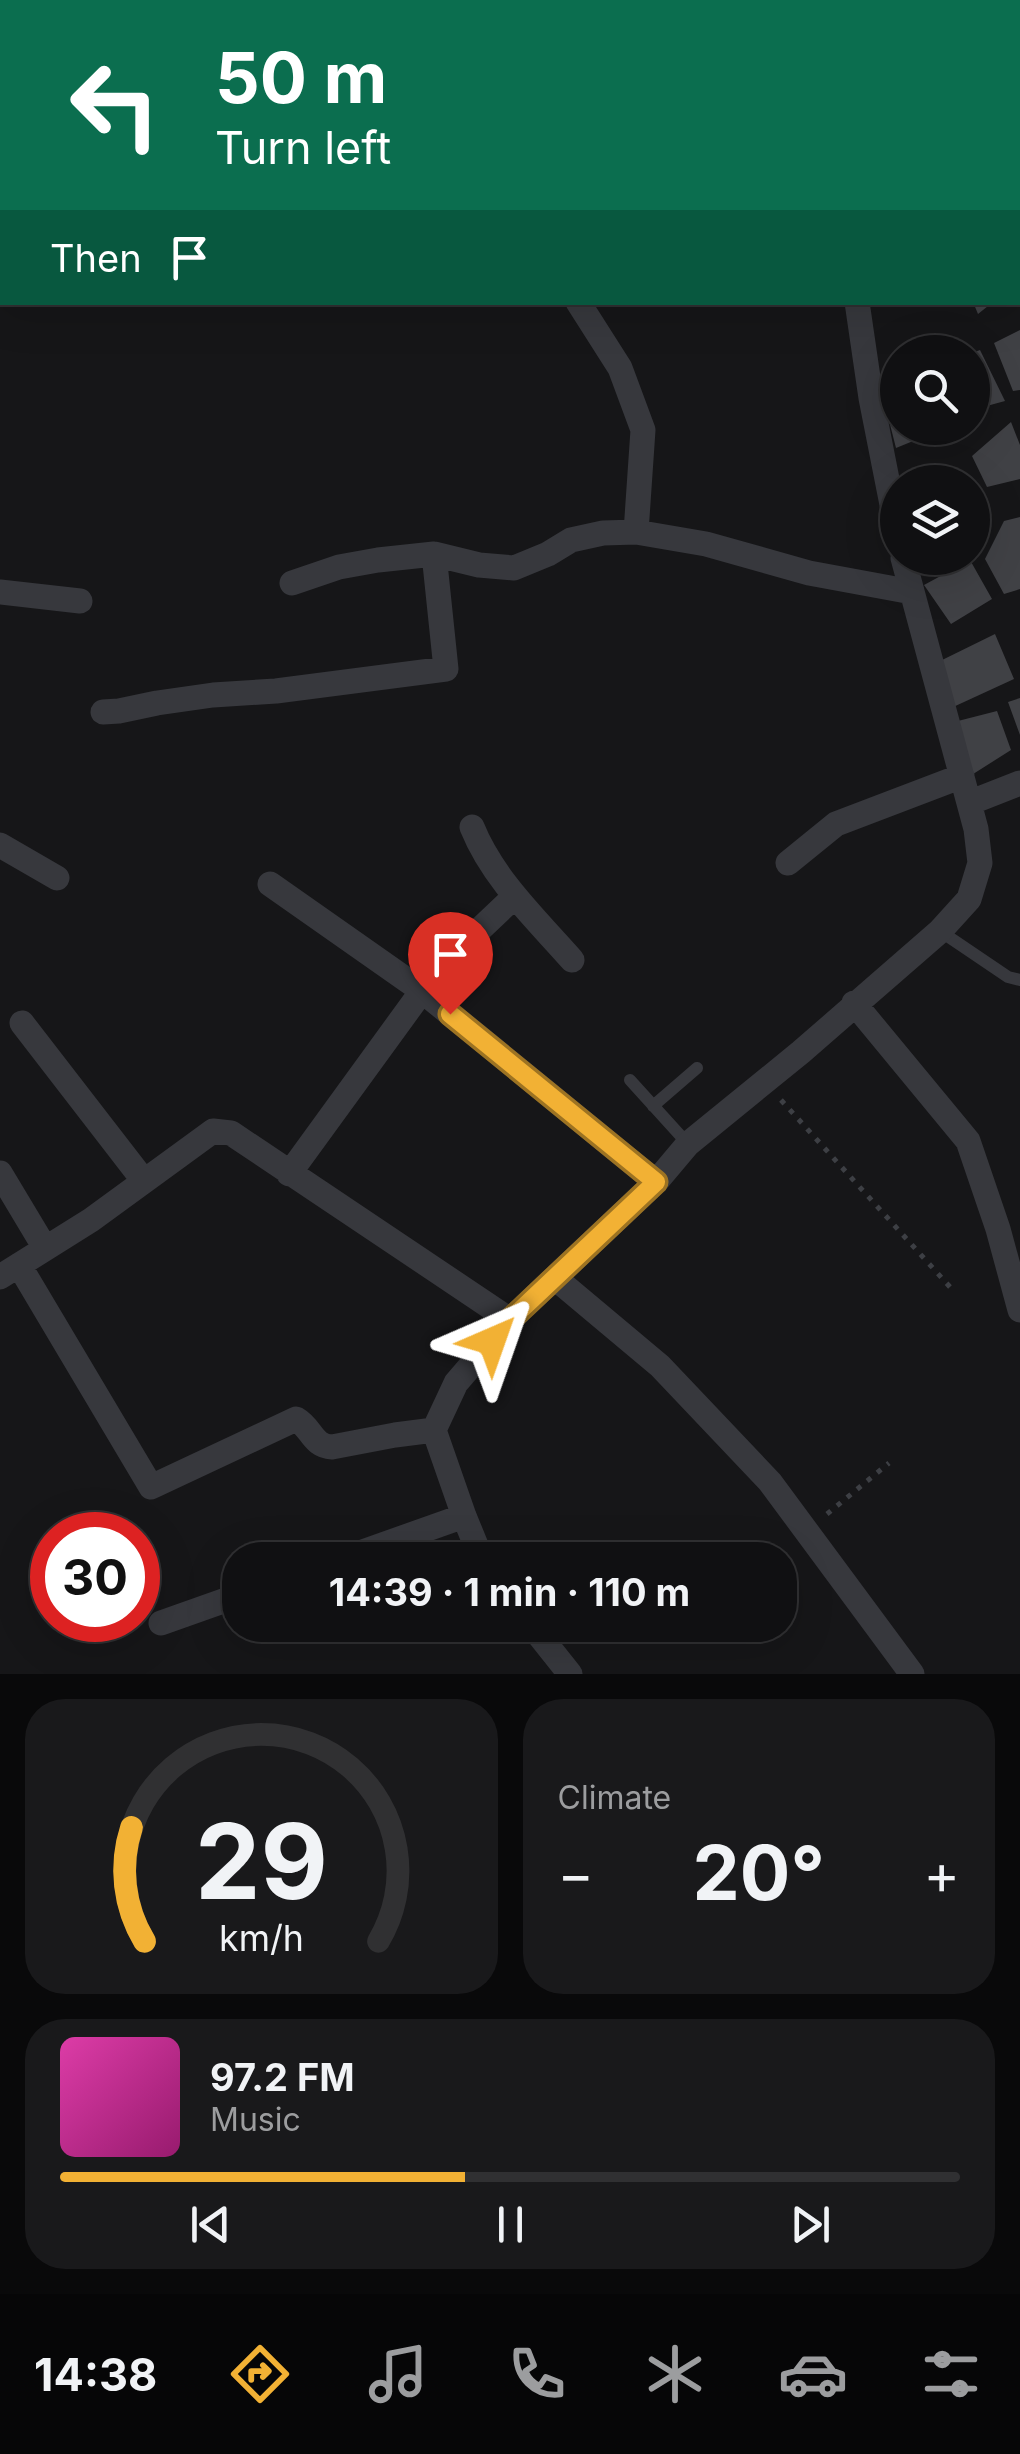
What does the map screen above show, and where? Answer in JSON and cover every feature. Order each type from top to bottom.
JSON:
[{"type":"street","points":[[580,305],[620,368],[643,430],[636,532]]},
{"type":"street","points":[[857,305],[884,465]]},
{"type":"street","points":[[292,583],[339,567],[434,554],[479,565],[514,568],[571,540],[636,532],[706,544],[809,572],[912,592]]},
{"type":"street","points":[[103,712],[213,695],[276,691],[446,669],[434,554]]},
{"type":"street","points":[[475,1542],[434,1430],[456,1383],[510,1320],[656,1182],[688,1144],[940,931],[969,899],[980,863],[976,828],[908,575]]},
{"type":"street","points":[[0,592],[80,601]]},
{"type":"street","points":[[788,863],[836,824],[962,776]]},
{"type":"street","points":[[969,803],[1020,783]]},
{"type":"street","points":[[472,827],[504,883],[572,960]]},
{"type":"street","points":[[0,846],[57,878]]},
{"type":"street","points":[[270,884],[421,990],[656,1182]]},
{"type":"street","points":[[289,1174],[438,969],[516,896]]},
{"type":"street","points":[[854,1003],[968,1140],[1020,1310]]},
{"type":"street","points":[[22,1023],[144,1181]]},
{"type":"street","points":[[434,1430],[322,1447],[296,1419],[150,1486],[10,1271],[91,1220],[213,1131],[231,1133],[510,1320]]},
{"type":"street","points":[[0,1174],[46,1248]]},
{"type":"street","points":[[555,1278],[660,1366],[770,1482],[912,1674]]},
{"type":"street","points":[[391,1542],[464,1516]]},
{"type":"street","points":[[161,1623],[222,1601]]},
{"type":"street","points":[[545,1642],[570,1674]]},
{"type":"lane","points":[[940,931],[1008,977],[1020,980]]},
{"type":"lane","points":[[653,1106],[698,1068]]},
{"type":"lane","points":[[630,1080],[688,1144]]},
{"type":"path","points":[[765,1082],[950,1288]]},
{"type":"path","points":[[806,1532],[889,1463]]},
{"type":"building","points":[[974,305],[989,305],[978,314]]},
{"type":"building","points":[[1020,330],[1020,390],[1013,391],[994,343]]},
{"type":"building","points":[[990,370],[1005,401],[990,405]]},
{"type":"building","points":[[1011,422],[1020,445],[1020,479],[990,486],[990,465],[976,465],[972,456],[990,445],[990,440]]},
{"type":"building","points":[[1020,517],[1020,589],[1004,594],[990,568],[990,549],[1004,521]]},
{"type":"building","points":[[942,575],[978,575],[992,599],[951,624],[924,585]]},
{"type":"building","points":[[995,634],[1014,679],[951,708],[936,663]]},
{"type":"building","points":[[1020,698],[1020,735],[1008,702]]},
{"type":"building","points":[[997,711],[1011,750],[970,776],[954,722]]},
{"type":"route","points":[[450,1014],[656,1182],[492,1341]]}]
